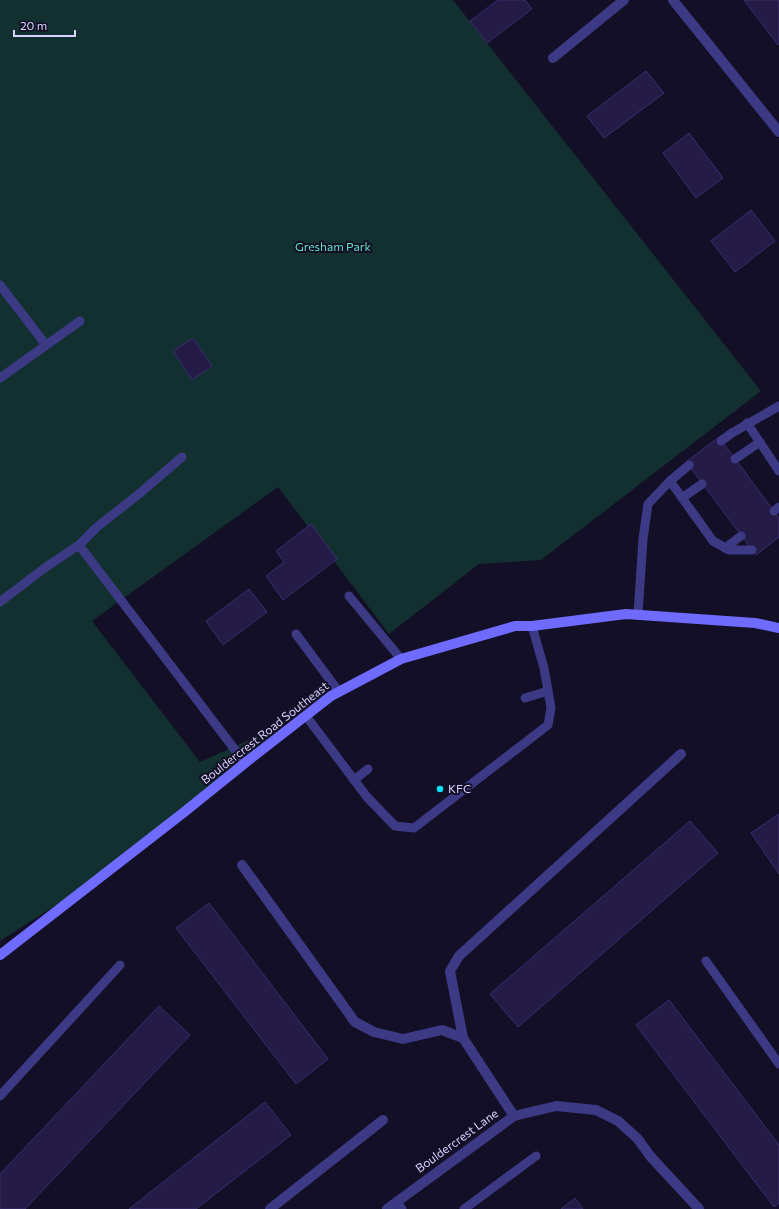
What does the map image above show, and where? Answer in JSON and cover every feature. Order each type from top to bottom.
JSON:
[{"type":"street","points":[[553,58],[624,0]]},
{"type":"street","points":[[673,0],[779,132]]},
{"type":"street","name":"Bouldercrest Road Southeast","points":[[0,955],[331,696],[401,659],[514,626],[532,626],[626,614],[754,623],[779,628]]},
{"type":"street","points":[[514,1116],[463,1038],[450,971],[459,956],[681,754]]},
{"type":"street","points":[[242,865],[355,1022],[374,1032],[403,1039],[442,1030],[463,1038]]},
{"type":"street","name":"Bouldercrest Lane","points":[[387,1209],[399,1206],[514,1116],[556,1106],[596,1110],[618,1121],[637,1138],[651,1157],[699,1209]]},
{"type":"street","points":[[273,1208],[383,1120]]},
{"type":"lane","points":[[0,285],[46,345]]},
{"type":"lane","points":[[0,378],[80,321]]},
{"type":"lane","points":[[721,441],[779,406]]},
{"type":"lane","points":[[747,424],[779,471]]},
{"type":"lane","points":[[735,459],[760,442]]},
{"type":"lane","points":[[0,602],[46,567],[79,545],[96,527],[139,494],[182,457]]},
{"type":"lane","points":[[638,614],[643,539],[648,504],[688,465]]},
{"type":"lane","points":[[670,481],[713,540],[730,550],[752,550]]},
{"type":"lane","points":[[682,498],[702,484]]},
{"type":"lane","points":[[725,548],[741,536]]},
{"type":"lane","points":[[79,545],[245,763]]},
{"type":"lane","points":[[349,596],[401,659]]},
{"type":"lane","points":[[306,716],[367,798],[395,826],[414,828],[548,725],[551,708],[544,668],[532,626]]},
{"type":"lane","points":[[296,634],[339,692]]},
{"type":"lane","points":[[525,698],[548,691]]},
{"type":"lane","points":[[354,780],[368,769]]},
{"type":"lane","points":[[706,961],[779,1064]]},
{"type":"lane","points":[[0,1096],[120,965]]},
{"type":"lane","points":[[464,1209],[536,1156]]},
{"type":"green space","name":"Gresham Park","points":[[0,0],[453,0],[761,391],[541,560],[479,564],[389,634],[278,487],[92,621],[200,762],[278,727],[245,763],[61,902],[0,941]]},
{"type":"building","points":[[498,0],[525,0],[532,9],[487,43],[470,21]]},
{"type":"building","points":[[744,0],[779,0],[778,45]]},
{"type":"building","points":[[646,71],[664,93],[604,138],[587,116]]},
{"type":"building","points":[[689,133],[723,178],[696,198],[663,153]]},
{"type":"building","points":[[751,210],[775,241],[735,272],[711,241]]},
{"type":"building","points":[[193,338],[212,366],[192,380],[173,351]]},
{"type":"building","points":[[719,437],[779,518],[779,537],[756,555],[686,462]]},
{"type":"building","points":[[311,524],[337,559],[283,600],[266,576],[284,562],[276,551]]},
{"type":"building","points":[[249,589],[267,612],[223,645],[206,621]]},
{"type":"building","points":[[779,814],[779,874],[751,833]]},
{"type":"building","points":[[690,821],[718,853],[518,1027],[490,994]]},
{"type":"building","points":[[209,903],[328,1059],[296,1084],[176,928]]},
{"type":"building","points":[[669,1000],[779,1145],[779,1203],[774,1207],[636,1025]]},
{"type":"building","points":[[159,1006],[190,1035],[25,1209],[0,1209],[0,1174]]},
{"type":"building","points":[[265,1102],[291,1135],[196,1209],[129,1209]]},
{"type":"building","points":[[575,1198],[583,1209],[561,1209]]},
{"type":"place","name":"KFC","points":[[440,789]]}]
